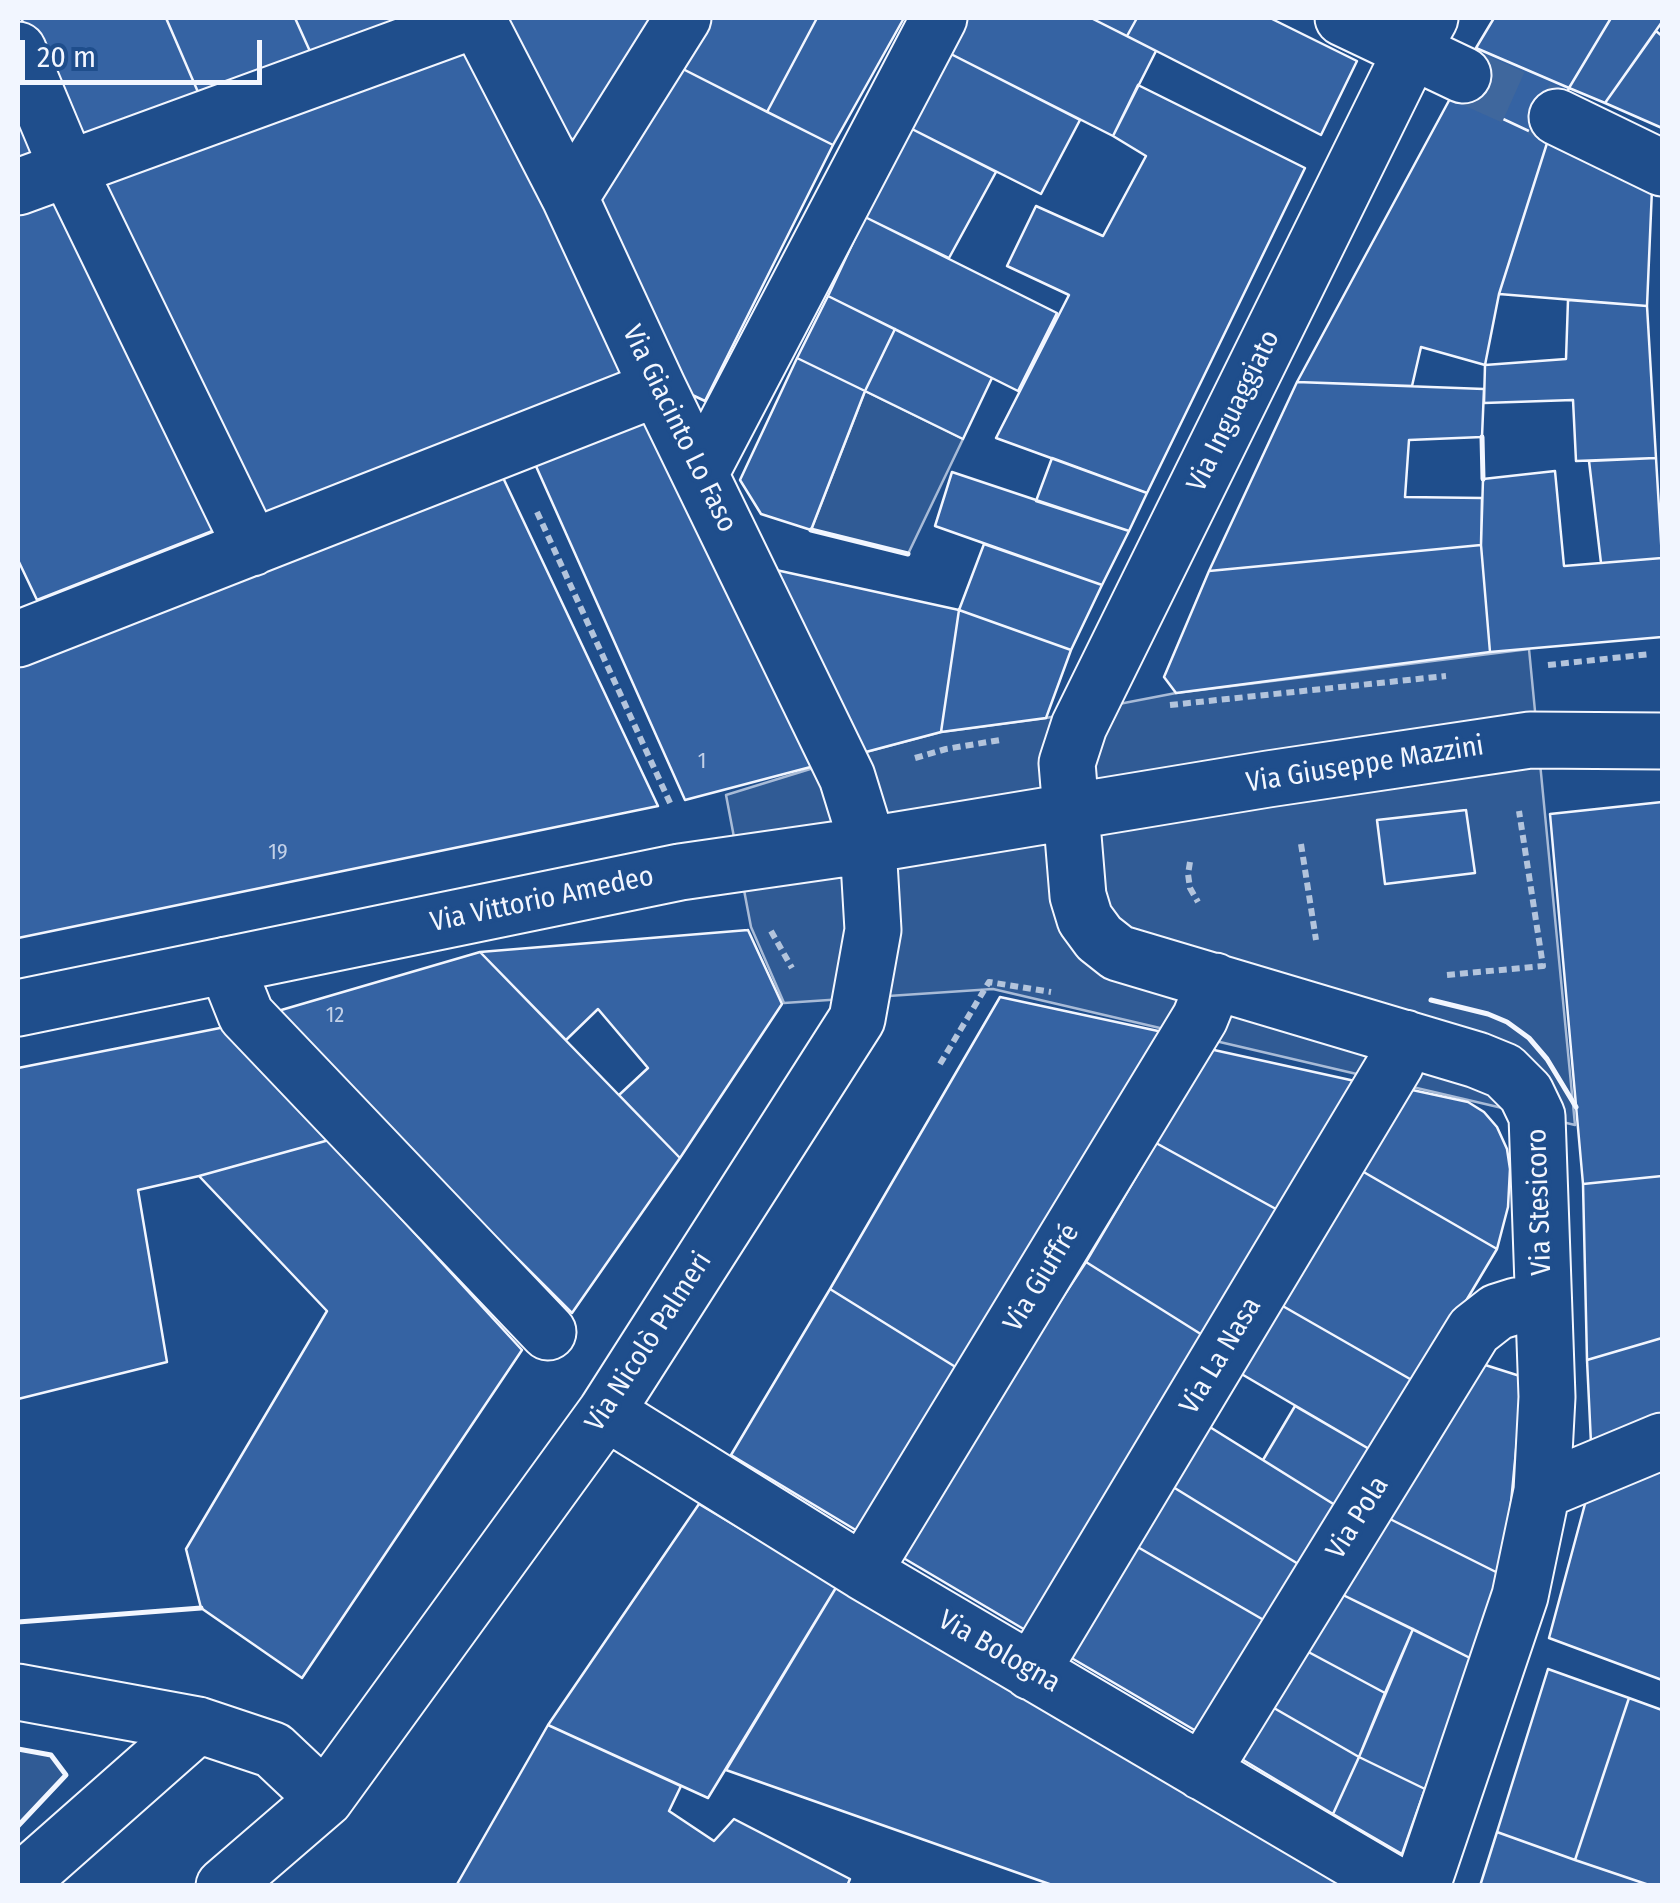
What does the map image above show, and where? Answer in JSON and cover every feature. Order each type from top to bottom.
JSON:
[{"type":"street","points":[[18,187],[478,18]]},
{"type":"street","name":"Via Giacinto Lo Faso","points":[[478,18],[570,198],[847,777],[868,845]]},
{"type":"street","points":[[570,198],[682,18]]},
{"type":"street","points":[[700,474],[939,18]]},
{"type":"street","points":[[1343,18],[1421,35],[1462,75]]},
{"type":"street","name":"Via Inguaggiato","points":[[1069,812],[1066,763],[1078,726],[1421,35]]},
{"type":"street","points":[[18,50],[68,169],[252,548]]},
{"type":"street","points":[[1557,118],[1662,168]]},
{"type":"street","points":[[23,624],[252,548],[658,388]]},
{"type":"street","name":"Via Giuseppe Mazzini","points":[[1069,812],[1530,740],[1662,742]]},
{"type":"street","name":"Via Vittorio Amedeo","points":[[18,1008],[680,872],[1069,812]]},
{"type":"street","name":"Via Stesicoro","points":[[1069,812],[1078,896],[1085,920],[1099,938],[1118,952],[1478,1060],[1504,1071],[1526,1093],[1536,1116],[1548,1397],[1542,1490],[1520,1596],[1422,1886]]},
{"type":"street","name":"Via Nicolò Palmeri","points":[[224,1886],[325,1799],[606,1412],[858,1019],[873,930],[868,845]]},
{"type":"street","points":[[226,965],[246,1015],[548,1332]]},
{"type":"street","name":"Via Giuffré","points":[[862,1572],[1200,1018],[1215,981]]},
{"type":"street","name":"Via La Nasa","points":[[1031,1672],[1396,1063],[1405,1038]]},
{"type":"street","name":"Via Pola","points":[[1202,1772],[1474,1330],[1497,1312],[1544,1302]]},
{"type":"street","name":"Via Bologna","points":[[606,1412],[862,1572],[1396,1886]]},
{"type":"street","points":[[1542,1490],[1662,1442]]},
{"type":"street","points":[[18,1692],[198,1725],[273,1750],[325,1799]]},
{"type":"street","points":[[18,1884],[198,1725]]},
{"type":"path","points":[[507,447],[671,801],[680,872]]},
{"type":"path","points":[[1534,666],[1651,654]]},
{"type":"path","points":[[1162,706],[1456,675]]},
{"type":"path","points":[[1428,976],[1543,966],[1519,808]]},
{"type":"path","points":[[1300,836],[1316,942],[1302,938]]},
{"type":"path","points":[[770,930],[798,977]]},
{"type":"shaded area","points":[[865,391],[963,439],[908,554],[811,530]]},
{"type":"shaded area","points":[[1529,649],[1575,1125],[993,989],[784,1003],[751,927],[726,795],[941,732],[1046,718],[1176,693]]},
{"type":"shaded area","points":[[18,1749],[51,1755],[66,1775],[18,1826]]},
{"type":"building","points":[[21,18],[166,18],[201,99],[79,145]]},
{"type":"building","points":[[166,18],[295,18],[313,58],[201,99]]},
{"type":"building","points":[[295,18],[417,18],[313,58]]},
{"type":"building","points":[[504,18],[654,18],[579,144],[554,126]]},
{"type":"building","points":[[707,18],[817,18],[767,112],[677,66]]},
{"type":"building","points":[[817,18],[904,18],[833,145],[767,112]]},
{"type":"building","points":[[961,18],[1091,18],[1156,51],[1113,136],[945,51]]},
{"type":"building","points":[[1091,18],[1137,18],[1127,36]]},
{"type":"building","points":[[1137,18],[1270,18],[1357,61],[1321,135],[1127,36]]},
{"type":"building","points":[[1494,18],[1611,18],[1569,88],[1476,48]]},
{"type":"building","points":[[1611,18],[1662,18],[1662,22],[1605,103],[1569,88]]},
{"type":"building","points":[[1656,31],[1662,36],[1662,128],[1605,103]]},
{"type":"building","points":[[464,46],[630,378],[256,517],[93,180]]},
{"type":"building","points":[[1476,48],[1569,88],[1548,140],[1452,95]]},
{"type":"building","points":[[945,51],[1080,120],[1041,194],[908,127]]},
{"type":"building","points":[[677,66],[833,145],[705,401],[688,393],[600,201]]},
{"type":"building","points":[[1138,85],[1305,168],[1147,493],[996,438],[1069,295],[1007,266],[1036,206],[1103,236],[1146,156],[1113,136]]},
{"type":"building","points":[[18,86],[49,157],[18,167]]},
{"type":"building","points":[[1452,95],[1548,140],[1499,294],[1485,365],[1421,347],[1412,386],[1297,382]]},
{"type":"building","points":[[908,127],[996,172],[949,258],[865,217]]},
{"type":"building","points":[[1548,140],[1652,189],[1647,306],[1499,294]]},
{"type":"building","points":[[61,196],[220,528],[37,600],[18,560],[18,211]]},
{"type":"building","points":[[865,217],[1057,313],[1018,391],[828,296]]},
{"type":"building","points":[[828,296],[895,329],[865,391],[797,358]]},
{"type":"building","points":[[1568,300],[1647,306],[1656,458],[1576,461],[1573,400],[1484,403],[1485,365],[1566,359]]},
{"type":"building","points":[[895,329],[992,378],[963,439],[865,391]]},
{"type":"building","points":[[797,358],[865,391],[811,530],[761,514],[740,480]]},
{"type":"building","points":[[1297,382],[1484,389],[1482,437],[1409,440],[1405,497],[1482,498],[1481,545],[1209,571]]},
{"type":"building","points":[[650,409],[822,764],[685,800],[531,455]]},
{"type":"building","points":[[1052,458],[1147,493],[1129,531],[1036,501]]},
{"type":"building","points":[[1656,458],[1662,558],[1601,563],[1589,461]]},
{"type":"building","points":[[498,467],[658,806],[18,938],[18,660]]},
{"type":"building","points":[[1555,471],[1564,566],[1662,558],[1662,637],[1490,652],[1481,545],[1483,479]]},
{"type":"building","points":[[952,472],[1129,531],[1102,585],[935,526]]},
{"type":"building","points":[[984,544],[1102,585],[1071,650],[959,610]]},
{"type":"building","points":[[1481,545],[1490,652],[1176,693],[1164,677],[1209,571]]},
{"type":"building","points":[[776,570],[959,610],[941,732],[862,753]]},
{"type":"building","points":[[959,610],[1071,650],[1046,718],[941,732]]},
{"type":"building","points":[[1662,802],[1662,1176],[1583,1184],[1550,814]]},
{"type":"building","points":[[1466,810],[1475,873],[1385,884],[1377,820]]},
{"type":"building","points":[[748,930],[782,1004],[680,1158],[619,1095],[648,1068],[598,1009],[566,1040],[480,952]]},
{"type":"building","points":[[480,952],[680,1158],[572,1313],[271,1013]]},
{"type":"building","points":[[1000,997],[1172,1034],[970,1376],[830,1289]]},
{"type":"building","points":[[225,1027],[329,1140],[138,1190],[167,1362],[18,1399],[18,1068]]},
{"type":"building","points":[[1205,1048],[1364,1083],[1285,1214],[1156,1143]]},
{"type":"building","points":[[1403,1088],[1468,1102],[1497,1127],[1507,1149],[1510,1169],[1508,1207],[1497,1249],[1355,1167]]},
{"type":"building","points":[[329,1140],[522,1350],[302,1678],[201,1608],[186,1549],[327,1311],[199,1176]]},
{"type":"building","points":[[1156,1143],[1285,1214],[1215,1343],[1086,1262]]},
{"type":"building","points":[[1355,1167],[1497,1249],[1417,1383],[1274,1301]]},
{"type":"building","points":[[1662,1176],[1662,1338],[1587,1360],[1583,1184]]},
{"type":"building","points":[[1086,1262],[1215,1343],[1032,1634],[895,1553]]},
{"type":"building","points":[[830,1289],[970,1376],[869,1538],[731,1455]]},
{"type":"building","points":[[1274,1301],[1417,1383],[1376,1453],[1233,1369]]},
{"type":"building","points":[[1662,1338],[1662,1415],[1591,1443],[1587,1360]]},
{"type":"building","points":[[1479,1363],[1523,1377],[1504,1576],[1384,1516]]},
{"type":"building","points":[[1295,1406],[1376,1453],[1343,1510],[1263,1460]]},
{"type":"building","points":[[1205,1424],[1343,1510],[1308,1570],[1165,1482]]},
{"type":"building","points":[[1662,1459],[1662,1680],[1549,1638],[1589,1489]]},
{"type":"building","points":[[1165,1482],[1308,1570],[1274,1626],[1129,1542]]},
{"type":"building","points":[[699,1504],[837,1586],[708,1798],[548,1725]]},
{"type":"building","points":[[1384,1516],[1504,1576],[1474,1660],[1337,1592]]},
{"type":"building","points":[[1129,1542],[1274,1626],[1208,1738],[1063,1653]]},
{"type":"building","points":[[837,1586],[1345,1886],[1055,1886],[726,1770]]},
{"type":"building","points":[[1337,1592],[1413,1629],[1385,1693],[1301,1648]]},
{"type":"building","points":[[1413,1629],[1474,1660],[1425,1789],[1359,1757]]},
{"type":"building","points":[[1301,1648],[1385,1693],[1359,1757],[1267,1704]]},
{"type":"building","points":[[1548,1669],[1629,1698],[1575,1860],[1497,1832]]},
{"type":"building","points":[[1629,1698],[1662,1710],[1662,1886],[1575,1860]]},
{"type":"building","points":[[1267,1704],[1359,1757],[1333,1814],[1235,1755]]},
{"type":"building","points":[[548,1725],[681,1786],[669,1811],[714,1841],[734,1819],[850,1879],[847,1886],[456,1886]]},
{"type":"building","points":[[1359,1757],[1425,1789],[1402,1854],[1333,1814]]},
{"type":"building","points":[[1497,1832],[1575,1860],[1652,1886],[1480,1886]]},
{"type":"tunnel","points":[[1463,75],[1557,117]]},
{"type":"wall","points":[[1482,437],[1483,479]]},
{"type":"wall","points":[[811,530],[908,554]]},
{"type":"wall","points":[[1431,1000],[1488,1014],[1529,1038],[1547,1059],[1576,1107]]},
{"type":"wall","points":[[18,1622],[201,1608]]},
{"type":"wall","points":[[18,1749],[51,1755],[66,1775],[18,1826]]}]
